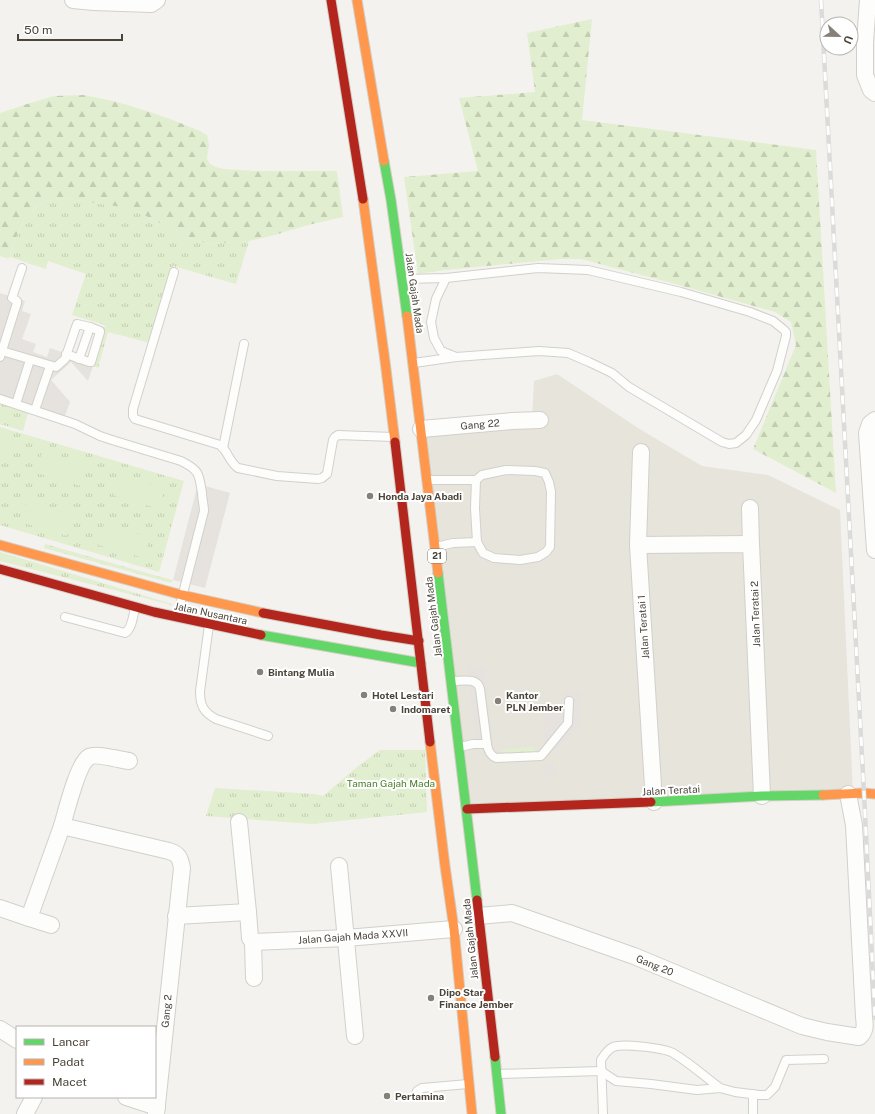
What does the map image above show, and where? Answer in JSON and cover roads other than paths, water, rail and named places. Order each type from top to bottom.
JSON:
[{"type":"main road","name":"Jalan Gajah Mada","points":[[331,0],[341,44],[385,361],[454,929],[472,1114]]},
{"type":"main road","name":"Jalan Gajah Mada","points":[[357,0],[361,41],[389,192],[413,363],[460,747],[501,1114]]},
{"type":"main road","name":"Jalan Nusantara","points":[[0,545],[182,595],[268,614],[419,641]]},
{"type":"main road","name":"Jalan Nusantara","points":[[0,569],[177,618],[272,637],[421,663]]},
{"type":"main road","name":"Jalan Teratai","points":[[467,809],[654,802],[762,796],[875,794]]},
{"type":"street","points":[[73,0],[151,4],[157,0]]},
{"type":"street","points":[[868,0],[865,44],[865,75],[871,90],[875,93]]},
{"type":"street","name":"Gang 22","points":[[421,429],[540,420]]},
{"type":"street","points":[[875,420],[870,424],[867,433],[875,550]]},
{"type":"street","name":"Jalan Teratai 1","points":[[640,452],[638,545],[654,802]]},
{"type":"street","name":"Jalan Teratai 2","points":[[750,508],[762,796]]},
{"type":"street","points":[[638,545],[751,544]]},
{"type":"street","points":[[29,918],[83,764],[89,757],[95,756],[128,762]]},
{"type":"street","name":"Gang 20","points":[[478,916],[512,913],[634,956],[802,1026],[859,1037],[863,1034],[865,1029],[854,825],[848,794]]},
{"type":"street","points":[[239,822],[250,938],[253,942],[254,978]]},
{"type":"street","name":"Gang 2","points":[[62,826],[176,853],[181,862],[182,868],[156,1110]]},
{"type":"street","points":[[339,866],[355,1036]]},
{"type":"street","points":[[0,908],[51,925]]},
{"type":"street","points":[[176,916],[248,912]]},
{"type":"street","name":"Jalan Gajah Mada XXVII","points":[[253,942],[346,938],[454,929]]},
{"type":"street","points":[[0,1029],[16,1039]]},
{"type":"street","points":[[25,1114],[33,1098]]},
{"type":"street","points":[[128,1098],[156,1110]]},
{"type":"lane","points":[[22,268],[12,298],[17,301],[17,303],[1,354],[30,360],[56,368],[64,360],[66,354],[77,324],[99,330],[100,332],[91,361],[89,362],[66,354]]},
{"type":"lane","points":[[402,280],[446,278],[538,268],[588,270],[681,292],[750,312],[773,321],[786,332],[777,371],[756,420],[746,435],[736,443],[729,444],[722,442],[629,387],[612,373],[568,353],[538,351],[456,357],[413,363]]},
{"type":"lane","points":[[174,272],[133,409],[133,416],[135,419],[220,445],[224,448],[234,466],[238,468],[277,476],[318,479],[327,474],[335,436],[394,437]]},
{"type":"lane","points":[[446,278],[436,299],[431,322],[434,338],[441,351],[456,357]]},
{"type":"lane","points":[[79,359],[90,327]]},
{"type":"lane","points":[[224,448],[244,344]]},
{"type":"lane","points":[[16,404],[30,360]]},
{"type":"lane","points":[[35,410],[50,366]]},
{"type":"lane","points":[[0,399],[82,427],[106,438],[181,461],[192,466],[197,471],[200,478],[204,511],[177,618]]},
{"type":"lane","points":[[427,480],[476,480],[482,475],[506,470],[535,471],[545,473],[551,492],[550,547],[546,552],[538,557],[520,560],[494,558],[483,553],[477,542],[475,508],[476,480]]},
{"type":"lane","points":[[436,547],[453,543],[477,542]]},
{"type":"lane","points":[[65,617],[125,633],[128,632],[130,628],[135,607]]},
{"type":"lane","points":[[209,624],[200,691],[200,701],[203,709],[216,719],[268,736]]},
{"type":"lane","points":[[452,681],[473,681],[479,685],[488,750],[491,755],[496,758],[541,756],[568,723],[569,701]]},
{"type":"lane","points":[[460,747],[473,744],[487,744]]},
{"type":"lane","points":[[603,1114],[601,1071],[602,1060],[603,1055],[614,1046],[638,1046],[659,1049],[672,1053],[720,1088]]},
{"type":"lane","points":[[497,1074],[601,1071],[616,1081],[698,1090],[720,1088],[767,1095],[775,1087],[786,1060],[824,1059]]},
{"type":"lane","points":[[414,1097],[417,1091],[422,1088],[469,1084]]},
{"type":"lane","points":[[753,1094],[753,1114]]},
{"type":"railway","points":[[821,0],[875,1018]]},
{"type":"place","name":"Honda Jaya Abadi","points":[[370,496]]},
{"type":"place","name":"Bintang Mulia","points":[[260,672]]},
{"type":"place","name":"Hotel Lestari","points":[[364,695]]},
{"type":"place","name":"Kantor PLN Jember","points":[[498,701]]},
{"type":"place","name":"Indomaret","points":[[393,709]]},
{"type":"place","name":"Dipo Star Finance Jember","points":[[431,998]]},
{"type":"place","name":"Pertamina","points":[[387,1096]]},
{"type":"park label","name":"Taman Gajah Mada","points":[[391,783]]}]
